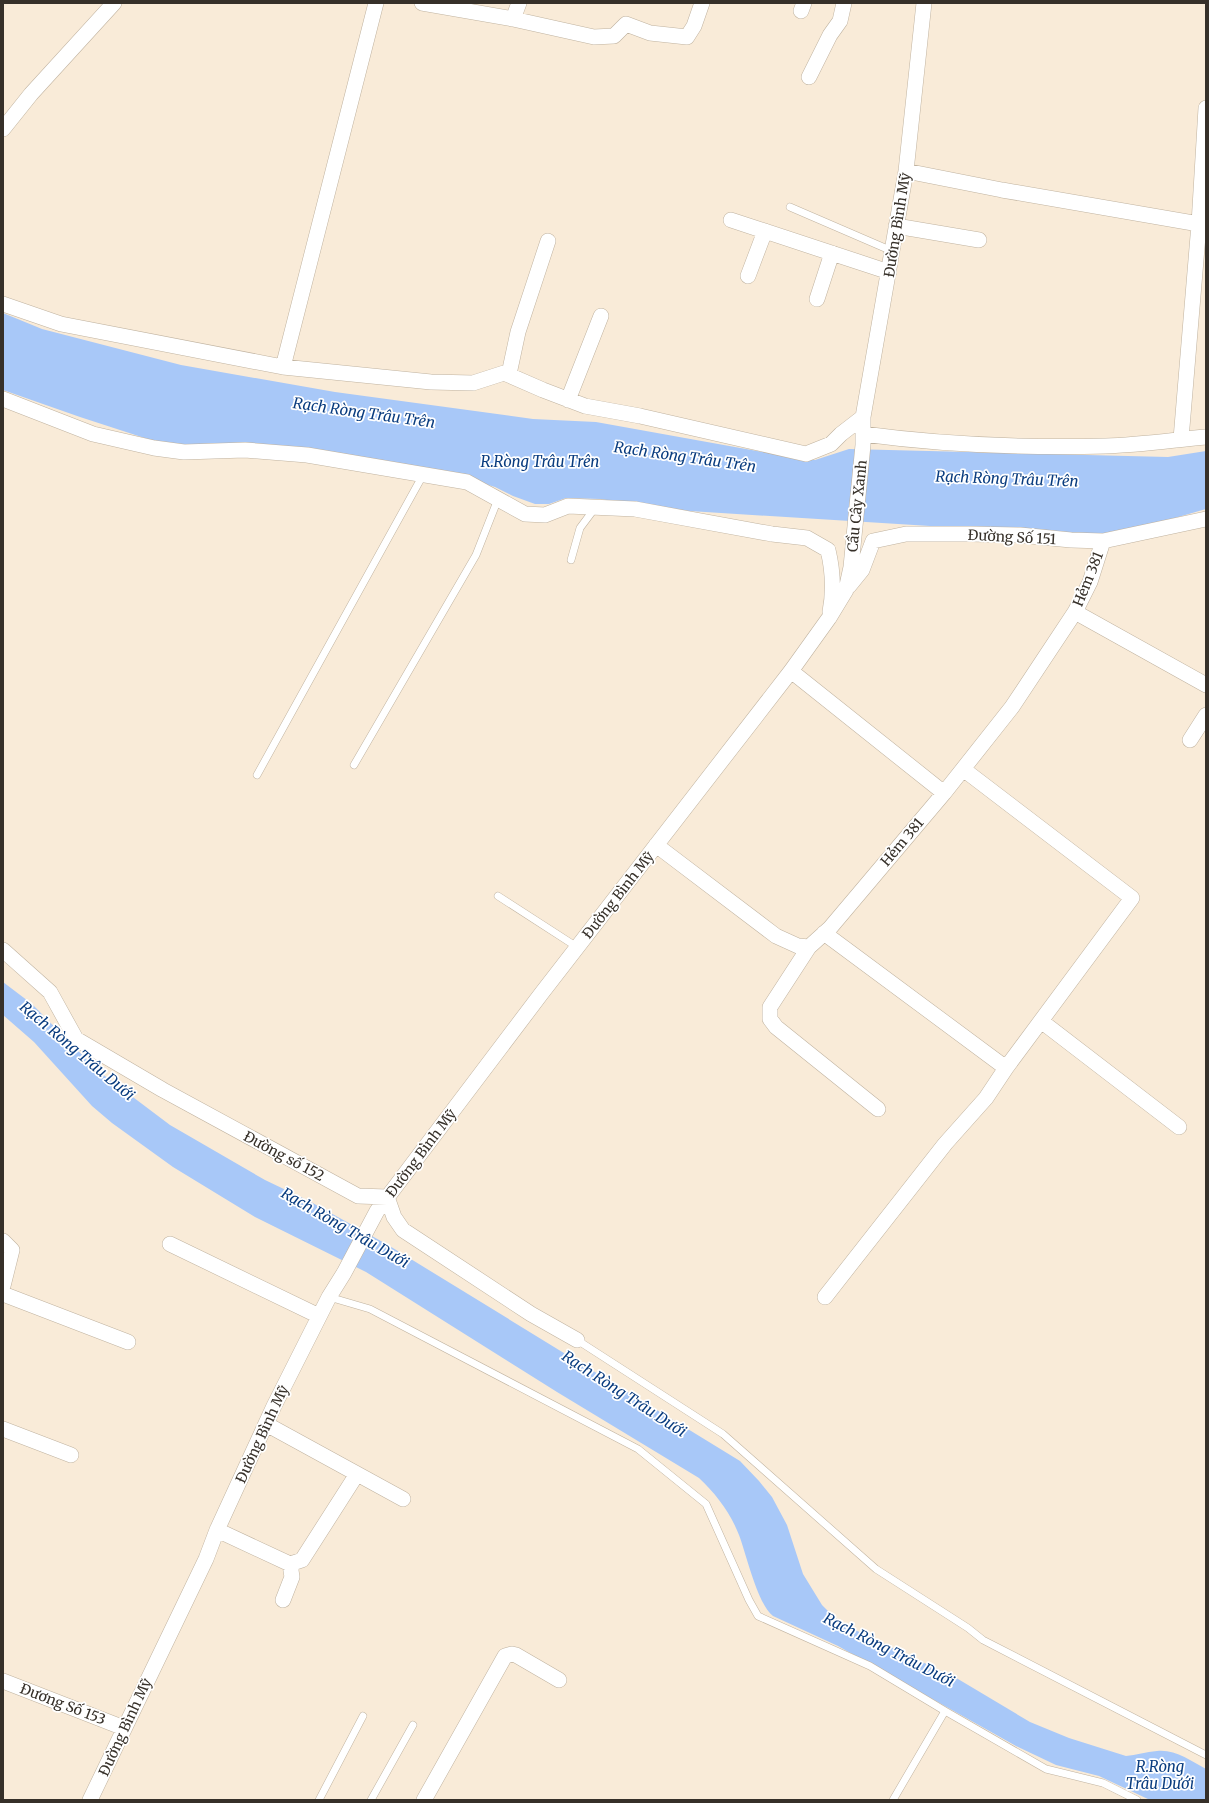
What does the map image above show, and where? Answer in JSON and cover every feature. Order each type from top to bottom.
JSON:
[{"type":"street","points":[[3,129],[31,94],[114,3]]},
{"type":"street","points":[[282,367],[376,3]]},
{"type":"street","points":[[422,3],[513,19],[594,37],[614,36],[626,24],[650,33],[687,37],[694,26],[702,3]]},
{"type":"street","points":[[513,19],[519,3]]},
{"type":"street","points":[[809,77],[830,35],[840,21],[844,3]]},
{"type":"street","name":"Đường Bình Mỹ","points":[[863,440],[863,417],[906,171],[920,4]]},
{"type":"street","points":[[1181,439],[1199,224],[1206,108]]},
{"type":"street","points":[[906,171],[1002,190],[1199,224]]},
{"type":"street","points":[[731,220],[889,272]]},
{"type":"street","points":[[896,226],[979,240]]},
{"type":"street","points":[[748,276],[765,231]]},
{"type":"street","points":[[509,374],[518,332],[548,241]]},
{"type":"street","points":[[817,299],[832,253]]},
{"type":"street","points":[[3,304],[61,324],[282,367],[431,382],[473,383],[504,372],[585,406],[640,416],[806,454],[831,444],[863,417]]},
{"type":"street","points":[[568,400],[601,316]]},
{"type":"street","points":[[3,399],[93,434],[154,448],[184,452],[245,450],[307,455],[467,482],[525,514],[544,515],[568,506],[596,506],[635,509],[772,534],[808,538],[828,550],[832,568],[833,598],[829,618]]},
{"type":"street","points":[[863,440],[911,440],[989,446],[1107,446],[1206,437]]},
{"type":"street","name":"Cầu Cây Xanh","points":[[851,567],[863,440]]},
{"type":"street","name":"Đường Số 151","points":[[846,590],[862,570],[873,541],[906,534],[1020,535],[1071,540],[1103,541],[1206,519]]},
{"type":"street","name":"Hẻm 381","points":[[878,1109],[776,1027],[770,1019],[770,1007],[809,946],[824,933],[944,793],[1012,707],[1076,612],[1093,575],[1103,541]]},
{"type":"street","name":"Đường Bình Mỹ","points":[[90,1800],[206,1559],[217,1530],[266,1424],[319,1316],[377,1211],[656,845],[791,672],[829,618],[846,590],[851,567]]},
{"type":"street","points":[[1076,612],[1206,685]]},
{"type":"street","points":[[791,672],[944,793]]},
{"type":"street","points":[[1190,740],[1206,715]]},
{"type":"street","points":[[825,1297],[945,1144],[986,1098],[1006,1068],[1132,898],[963,769]]},
{"type":"street","points":[[656,845],[776,936],[798,946],[809,946]]},
{"type":"street","points":[[824,933],[1006,1068]]},
{"type":"street","name":"Đường số 152","points":[[3,950],[50,992],[76,1039],[163,1090],[358,1196],[387,1197]]},
{"type":"street","points":[[1041,1021],[1179,1127]]},
{"type":"street","points":[[387,1197],[394,1217],[403,1230],[531,1314],[577,1340]]},
{"type":"street","points":[[3,1241],[12,1250],[3,1286]]},
{"type":"street","points":[[170,1244],[319,1316]]},
{"type":"street","points":[[3,1294],[128,1342]]},
{"type":"street","points":[[266,1424],[403,1499]]},
{"type":"street","points":[[3,1429],[71,1455]]},
{"type":"street","points":[[217,1530],[290,1564],[302,1560],[357,1474]]},
{"type":"street","points":[[283,1600],[292,1577],[290,1564]]},
{"type":"street","points":[[424,1800],[505,1656],[508,1654],[516,1655],[558,1680]]},
{"type":"street","name":"Đương Số 153","points":[[3,1681],[124,1728]]},
{"type":"lane","points":[[790,207],[892,251]]},
{"type":"lane","points":[[257,775],[423,475]]},
{"type":"lane","points":[[354,765],[476,555],[498,499]]},
{"type":"lane","points":[[571,560],[580,528],[596,506]]},
{"type":"lane","points":[[498,896],[578,947]]},
{"type":"lane","points":[[329,1297],[370,1309],[638,1449],[706,1504],[749,1600],[758,1616],[870,1666],[1046,1769],[1103,1783],[1137,1800]]},
{"type":"lane","points":[[577,1340],[723,1434],[876,1569],[968,1628],[983,1640],[1206,1755]]},
{"type":"lane","points":[[893,1800],[945,1711]]},
{"type":"lane","points":[[319,1800],[364,1716]]},
{"type":"lane","points":[[371,1800],[413,1725]]},
{"type":"water","name":"R.Ròng Trâu Trên","points":[[3,313],[42,329],[181,365],[335,392],[533,419],[596,422],[815,460],[849,449],[1168,457],[1206,451],[1206,509],[1154,524],[1090,536],[674,510],[600,499],[566,498],[549,504],[535,504],[513,496],[495,487],[462,477],[274,445],[163,444],[3,390]]},
{"type":"water","name":"R.Ròng Trâu Dưới","points":[[3,982],[32,1004],[97,1070],[170,1125],[265,1180],[311,1202],[388,1245],[740,1461],[772,1497],[787,1525],[803,1574],[822,1605],[834,1617],[851,1628],[958,1679],[1030,1722],[1069,1738],[1126,1756],[1153,1751],[1164,1751],[1183,1756],[1206,1769],[1206,1800],[1150,1800],[1099,1776],[1056,1765],[1016,1746],[838,1646],[773,1616],[767,1610],[757,1590],[739,1535],[727,1511],[717,1497],[699,1478],[557,1392],[366,1272],[255,1217],[173,1167],[112,1123],[92,1106],[34,1042],[3,1015]]},
{"type":"water label","name":"Rạch Ròng Trâu Trên","points":[[364,413]]},
{"type":"water label","name":"Rạch Ròng Trâu Trên","points":[[685,457]]},
{"type":"water label","name":"Rạch Ròng Trâu Trên","points":[[1007,479]]},
{"type":"water label","name":"Rạch Ròng Trâu Dưới","points":[[77,1051]]},
{"type":"water label","name":"Rạch Ròng Trâu Dưới","points":[[345,1228]]},
{"type":"water label","name":"Rạch Ròng Trâu Dưới","points":[[624,1394]]},
{"type":"water label","name":"Rạch Ròng Trâu Dưới","points":[[889,1650]]}]
